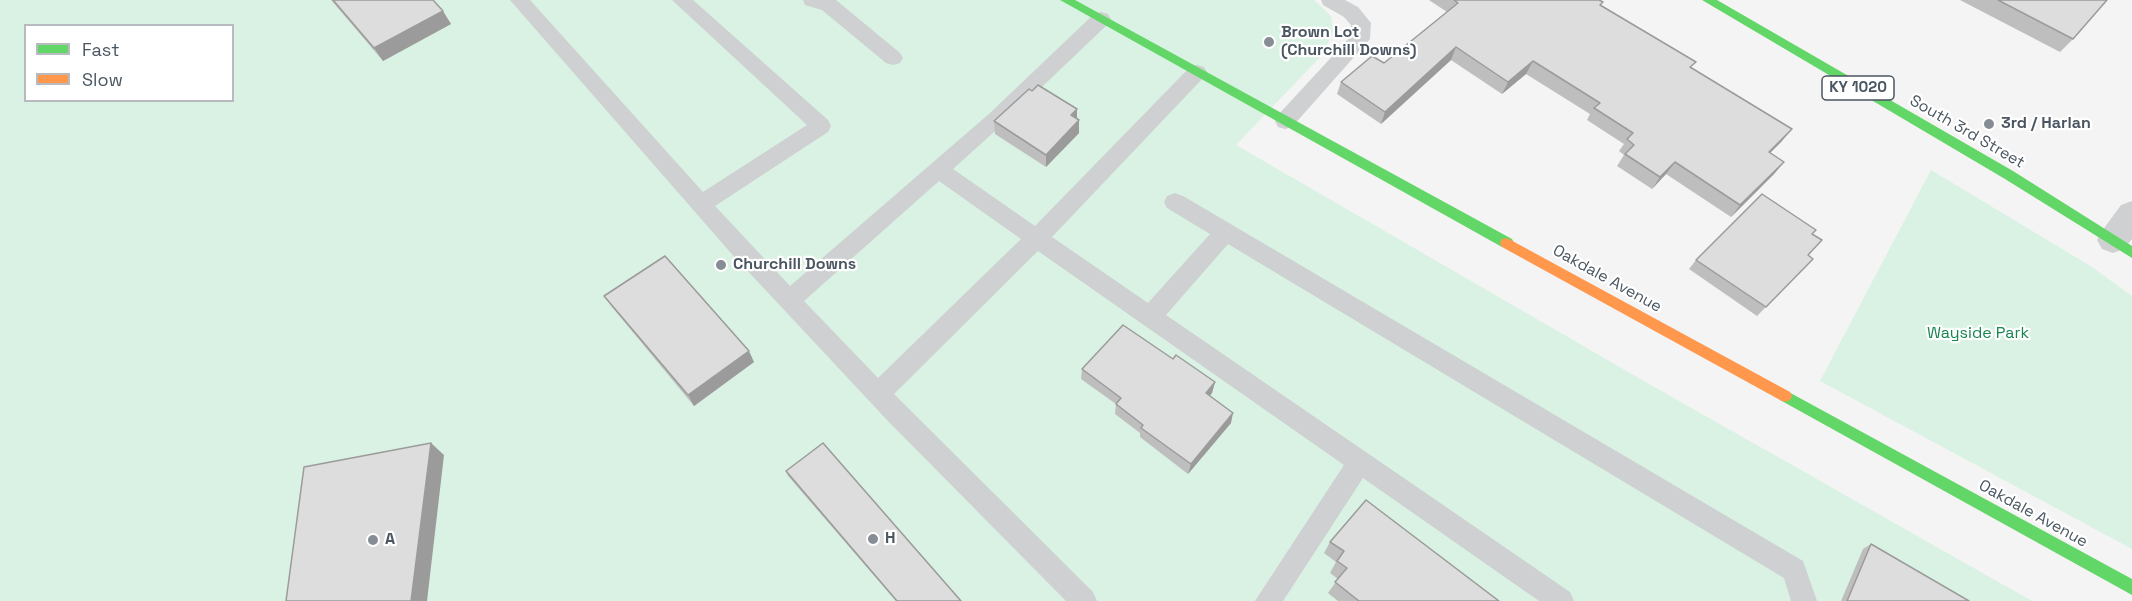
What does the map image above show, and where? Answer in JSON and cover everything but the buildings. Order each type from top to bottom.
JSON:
[{"type":"main road","name":"Oakdale Avenue","points":[[1066,0],[2132,588]]},
{"type":"main road","name":"South 3rd Street","points":[[1708,0],[2009,175],[2122,247]]},
{"type":"street","points":[[2122,247],[2132,214]]},
{"type":"lane","points":[[519,0],[700,205],[789,300],[878,394],[1084,601]]},
{"type":"lane","points":[[681,0],[820,126],[700,205]]},
{"type":"lane","points":[[812,0],[829,5],[893,58]]},
{"type":"lane","points":[[1285,121],[1360,39],[1361,23],[1351,12],[1330,0]]},
{"type":"lane","points":[[789,300],[938,170],[1101,19]]},
{"type":"lane","points":[[878,394],[1037,237],[1197,72]]},
{"type":"lane","points":[[938,170],[1561,601]]},
{"type":"lane","points":[[1175,202],[1794,570],[1804,601]]},
{"type":"lane","points":[[1151,316],[1225,232]]},
{"type":"lane","points":[[1268,601],[1359,463]]},
{"type":"green space","name":"Churchill Downs","points":[[0,0],[1314,0],[1331,16],[1333,31],[1324,53],[1236,145],[1649,384],[2032,601],[0,601]]},
{"type":"green space","name":"Wayside Park","points":[[1931,170],[2092,267],[2132,296],[2132,549],[1820,381]]},
{"type":"traffic: fast","points":[[1066,0],[1507,243]]},
{"type":"traffic: fast","points":[[1708,0],[2009,175],[2132,253]]},
{"type":"traffic: fast","points":[[1785,396],[2132,587]]},
{"type":"traffic: slow","points":[[1507,243],[1785,396]]},
{"type":"place","name":"Brown Lot (Churchill Downs)","points":[[1269,42]]},
{"type":"place","name":"3rd / Harlan","points":[[1989,124]]},
{"type":"place","name":"Churchill Downs","points":[[721,265]]},
{"type":"place","name":"H","points":[[873,539]]},
{"type":"place","name":"A","points":[[373,540]]}]
